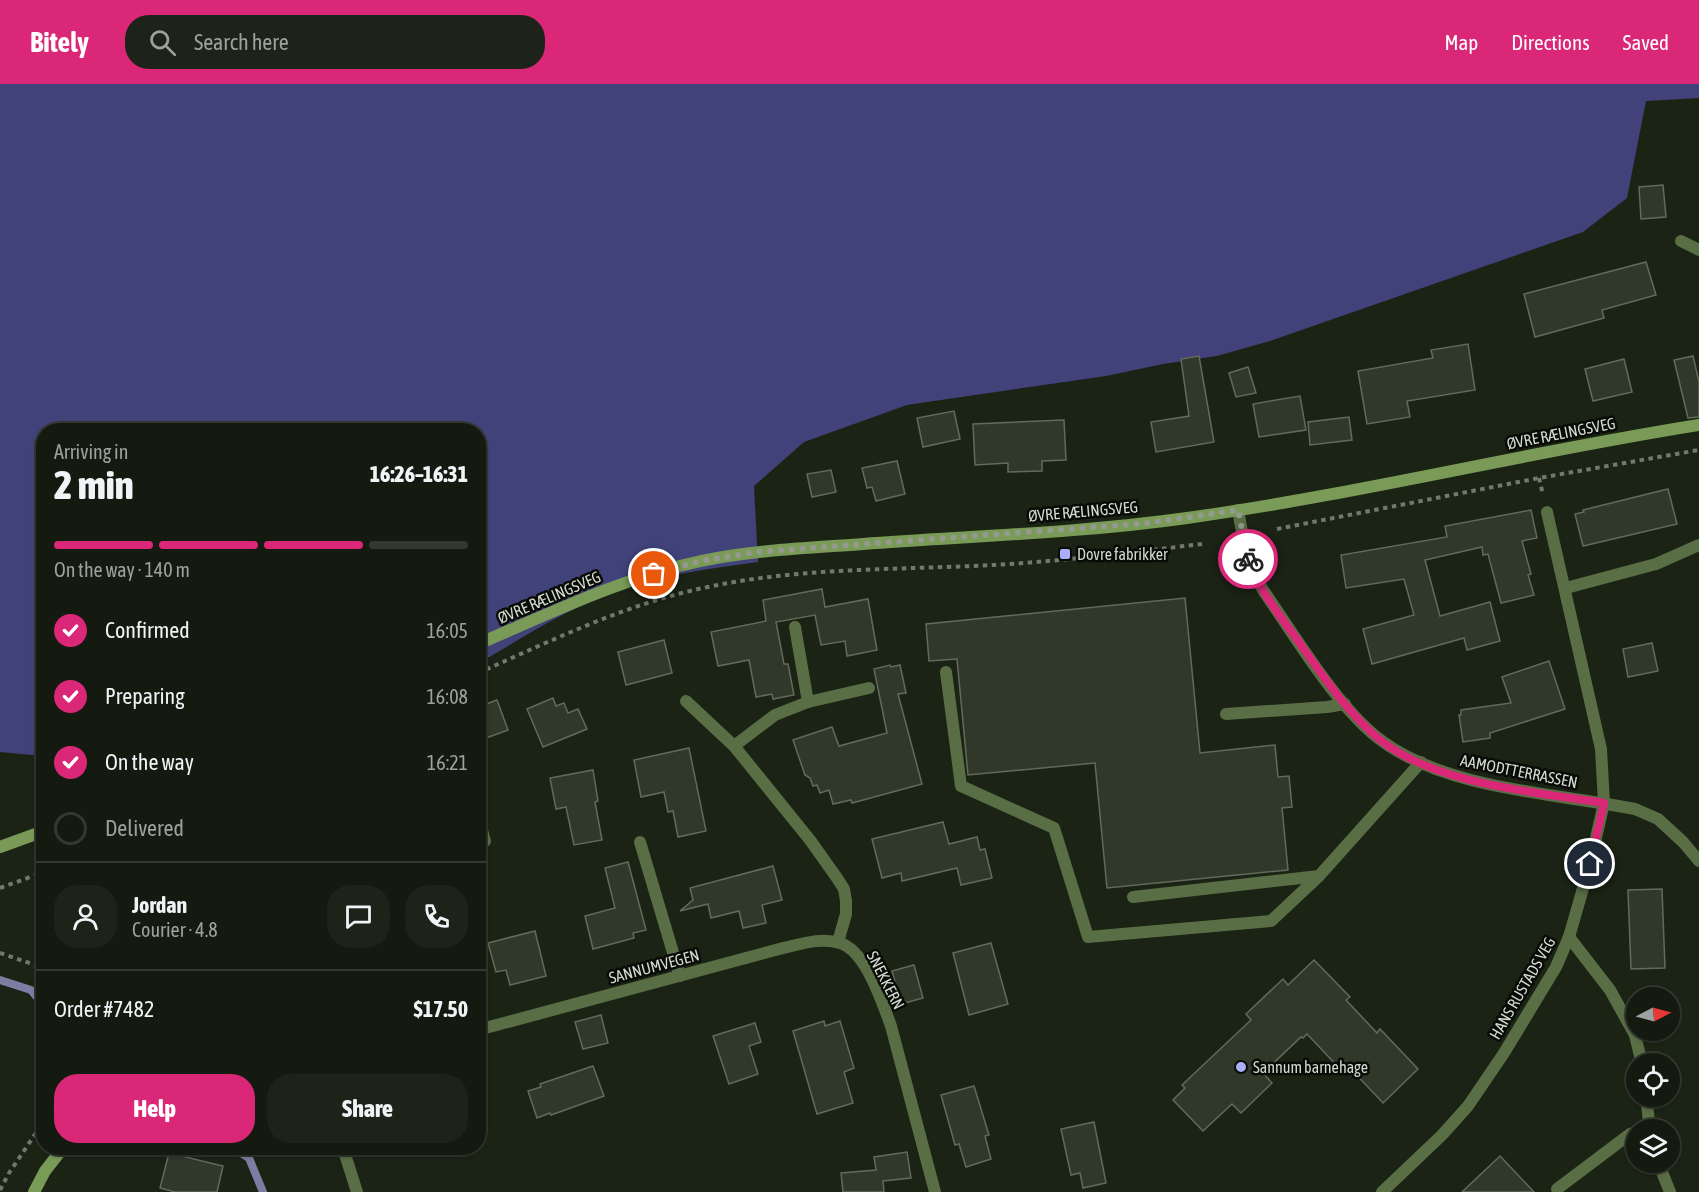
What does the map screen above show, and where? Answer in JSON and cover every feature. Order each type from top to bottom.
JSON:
[{"type":"main road","name":"ØVRE RÆLINGSVEG","points":[[486,641],[633,580],[719,558],[790,549],[1148,523],[1238,510],[1699,425]]},
{"type":"main road","points":[[0,847],[36,834]]},
{"type":"main road","points":[[34,1192],[45,1171],[58,1155]]},
{"type":"street","points":[[1681,241],[1699,250]]},
{"type":"street","name":"AAMODTTERRASSEN","points":[[1238,510],[1242,536],[1253,573],[1344,704],[1381,740],[1403,754],[1459,778],[1635,810],[1658,819],[1683,842],[1699,861]]},
{"type":"street","name":"HANS RUSTADS VEG","points":[[1382,1192],[1442,1135],[1468,1106],[1504,1053],[1550,976],[1569,937],[1590,864],[1604,803],[1601,749],[1548,512]]},
{"type":"street","points":[[1566,588],[1656,564],[1699,544]]},
{"type":"street","points":[[795,627],[808,702]]},
{"type":"street","points":[[946,672],[961,786],[1054,828],[1088,937],[1271,921],[1319,876],[1421,762]]},
{"type":"street","points":[[734,746],[775,715],[808,702],[869,688]]},
{"type":"street","points":[[687,701],[734,746],[810,840],[844,889],[846,914],[838,942]]},
{"type":"street","points":[[1226,714],[1344,704]]},
{"type":"street","points":[[639,842],[680,976]]},
{"type":"street","points":[[1133,897],[1319,876]]},
{"type":"street","points":[[1569,937],[1610,990],[1635,1035],[1639,1053]]},
{"type":"street","name":"SANNUMVEGEN","points":[[486,1028],[807,942],[838,942]]},
{"type":"street","name":"SNEKKERN","points":[[838,942],[848,946],[858,956],[882,1002],[894,1037],[935,1192]]},
{"type":"street","points":[[1557,1189],[1626,1137]]},
{"type":"street","points":[[346,1155],[357,1192]]},
{"type":"street","points":[[1662,1173],[1670,1192]]},
{"type":"path","points":[[1277,529],[1539,478],[1699,450]]},
{"type":"path","points":[[486,670],[644,604],[732,582],[780,576],[896,568],[1061,561],[1202,544]]},
{"type":"path","points":[[0,888],[36,875]]},
{"type":"path","points":[[0,953],[36,965]]},
{"type":"path","points":[[0,1190],[36,1132]]},
{"type":"shaded area","points":[[0,84],[1699,84],[1699,98],[1646,101],[1627,198],[1583,232],[1270,341],[1217,356],[1106,376],[907,405],[804,442],[754,486],[758,562],[669,576],[617,590],[564,614],[486,659],[486,423],[36,423],[36,755],[0,752]]},
{"type":"building","points":[[1663,185],[1666,217],[1641,219],[1639,187]]},
{"type":"building","points":[[1646,262],[1656,295],[1602,310],[1604,318],[1535,337],[1524,294]]},
{"type":"building","points":[[1468,344],[1475,390],[1407,401],[1410,417],[1367,424],[1358,371],[1433,358],[1431,350]]},
{"type":"building","points":[[1199,356],[1214,442],[1156,452],[1151,422],[1189,416],[1181,359]]},
{"type":"building","points":[[1693,356],[1699,382],[1699,417],[1688,418],[1674,360]]},
{"type":"building","points":[[1624,359],[1632,392],[1593,401],[1585,369]]},
{"type":"building","points":[[1248,367],[1256,393],[1236,397],[1229,373]]},
{"type":"building","points":[[1300,396],[1306,430],[1259,437],[1253,404]]},
{"type":"building","points":[[954,411],[960,439],[923,447],[917,418]]},
{"type":"building","points":[[1349,417],[1352,440],[1310,445],[1308,422]]},
{"type":"building","points":[[1064,420],[1066,460],[1042,461],[1042,471],[1008,472],[1008,463],[975,465],[973,424]]},
{"type":"building","points":[[897,461],[905,494],[876,501],[872,487],[867,488],[862,468]]},
{"type":"building","points":[[831,470],[836,492],[812,497],[807,474]]},
{"type":"building","points":[[1668,489],[1677,524],[1583,546],[1575,514]]},
{"type":"building","points":[[1531,510],[1537,538],[1522,541],[1534,595],[1501,603],[1488,554],[1483,555],[1482,547],[1425,560],[1440,616],[1490,602],[1500,641],[1467,650],[1464,638],[1372,664],[1363,629],[1414,615],[1404,579],[1346,588],[1341,555],[1447,537],[1445,526]]},
{"type":"building","points":[[822,589],[825,607],[868,599],[877,650],[847,656],[845,641],[821,645],[815,615],[776,622],[784,664],[788,664],[794,695],[773,699],[772,694],[756,697],[749,660],[718,666],[711,632],[766,621],[763,600]]},
{"type":"building","points":[[1185,598],[1200,753],[1275,745],[1278,777],[1289,776],[1292,807],[1282,808],[1288,870],[1107,888],[1095,763],[968,775],[957,659],[929,661],[926,624]]},
{"type":"building","points":[[664,640],[672,673],[626,685],[618,652]]},
{"type":"building","points":[[1652,643],[1658,671],[1628,677],[1623,649]]},
{"type":"building","points":[[1549,661],[1565,709],[1490,733],[1490,738],[1463,742],[1459,715],[1461,715],[1461,710],[1511,703],[1502,677]]},
{"type":"building","points":[[890,665],[891,667],[900,665],[906,693],[898,694],[922,784],[852,803],[851,800],[833,804],[829,790],[820,793],[817,785],[813,786],[810,778],[805,775],[793,740],[832,727],[839,746],[887,733],[874,669]]},
{"type":"building","points":[[553,698],[556,706],[564,703],[568,713],[578,709],[587,729],[543,747],[527,709]]},
{"type":"building","points":[[497,700],[508,730],[486,738],[486,704]]},
{"type":"building","points":[[689,748],[706,831],[678,837],[673,811],[668,812],[664,792],[641,797],[634,760]]},
{"type":"building","points":[[593,770],[598,801],[595,802],[602,840],[574,845],[566,807],[556,809],[550,778]]},
{"type":"building","points":[[943,822],[949,844],[977,837],[980,850],[985,849],[992,878],[961,885],[957,868],[902,881],[901,873],[882,878],[872,839]]},
{"type":"building","points":[[628,862],[646,930],[633,933],[634,938],[593,949],[585,916],[615,908],[605,868]]},
{"type":"building","points":[[773,866],[782,900],[762,905],[766,923],[743,928],[739,911],[711,918],[708,904],[680,911],[693,900],[690,888]]},
{"type":"building","points":[[1662,889],[1665,968],[1631,969],[1628,890]]},
{"type":"building","points":[[535,931],[546,976],[510,985],[506,970],[496,972],[488,943]]},
{"type":"building","points":[[991,943],[1008,1004],[969,1015],[953,953]]},
{"type":"building","points":[[1314,960],[1350,997],[1346,1000],[1377,1033],[1380,1029],[1418,1069],[1383,1103],[1349,1067],[1343,1072],[1307,1034],[1263,1073],[1272,1083],[1241,1113],[1232,1104],[1203,1131],[1173,1100],[1185,1088],[1182,1085],[1251,1020],[1246,1014],[1283,979],[1288,985]]},
{"type":"building","points":[[914,965],[923,998],[901,1004],[892,971]]},
{"type":"building","points":[[601,1015],[608,1043],[583,1049],[575,1022]]},
{"type":"building","points":[[824,1021],[825,1026],[840,1021],[854,1068],[844,1072],[853,1103],[817,1114],[793,1031]]},
{"type":"building","points":[[755,1023],[761,1042],[749,1046],[758,1074],[729,1084],[713,1036]]},
{"type":"building","points":[[593,1066],[604,1096],[537,1118],[528,1091],[541,1087],[540,1084]]},
{"type":"building","points":[[974,1086],[989,1135],[985,1136],[991,1159],[966,1167],[959,1144],[955,1145],[941,1095]]},
{"type":"building","points":[[1094,1122],[1106,1183],[1083,1188],[1080,1173],[1071,1175],[1061,1129]]},
{"type":"building","points":[[907,1152],[911,1178],[883,1181],[884,1192],[843,1192],[841,1173],[876,1170],[874,1157]]},
{"type":"building","points":[[168,1155],[223,1166],[217,1192],[175,1192],[160,1188]]},
{"type":"building","points":[[1500,1156],[1534,1192],[1462,1192]]},
{"type":"waterway","points":[[0,980],[31,990],[36,996]]},
{"type":"waterway","points":[[244,1155],[249,1158],[263,1192]]},
{"type":"way so far","points":[[654,574],[700,561],[757,552],[1148,523],[1238,510],[1248,559]]},
{"type":"place","name":"Dovre fabrikker","points":[[1065,554]]},
{"type":"place","name":"Sannum barnehage","points":[[1241,1067]]},
{"type":"route","points":[[1248,559],[1263,590],[1320,672],[1344,704],[1381,740],[1403,754],[1459,778],[1604,803],[1590,864]]}]
